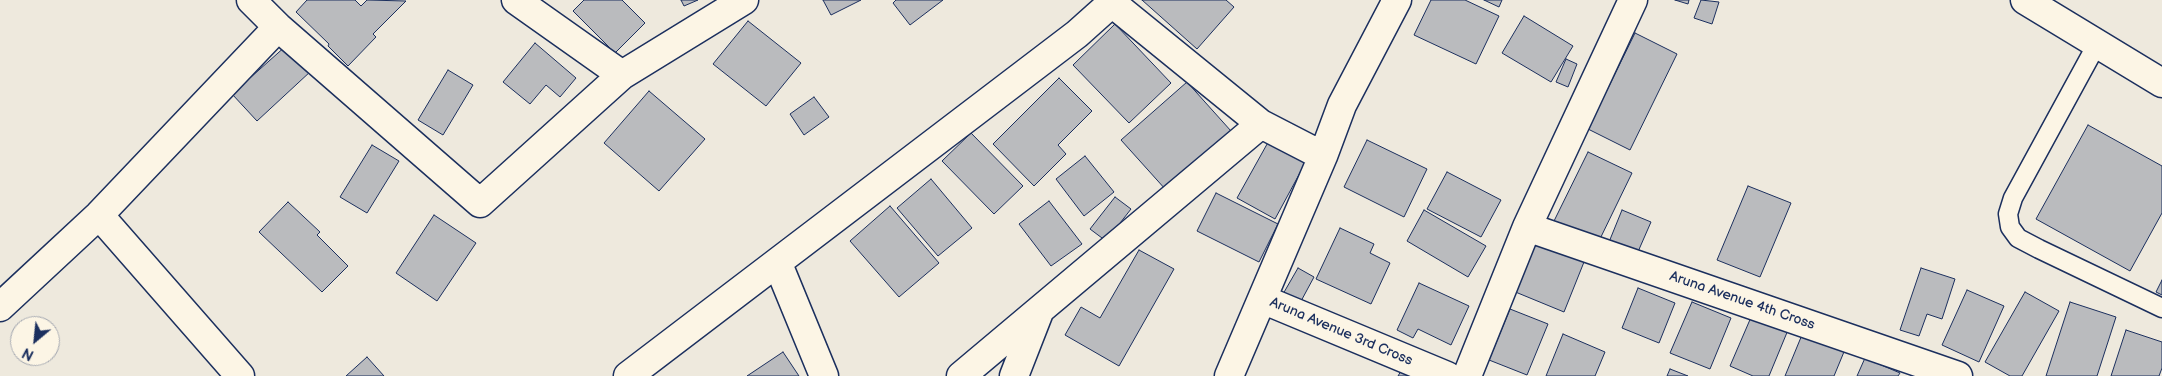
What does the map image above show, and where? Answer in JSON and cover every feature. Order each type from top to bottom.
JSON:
[{"type":"street","points":[[251,0],[278,27],[480,203],[622,75],[744,0]]},
{"type":"street","points":[[516,0],[622,75]]},
{"type":"street","points":[[1228,376],[1323,156],[1342,104],[1397,0]]},
{"type":"street","points":[[1467,376],[1527,227],[1633,0]]},
{"type":"street","points":[[2025,0],[2162,83]]},
{"type":"street","points":[[628,376],[778,264],[1077,34],[1113,2],[1261,124],[1323,156]]},
{"type":"street","points":[[0,307],[98,215],[278,27]]},
{"type":"street","points":[[961,376],[1261,124]]},
{"type":"street","points":[[98,215],[240,376]]},
{"type":"street","name":"Aruna Avenue 4th Cross","points":[[1527,227],[1958,376]]},
{"type":"street","points":[[778,264],[824,376]]},
{"type":"street","name":"Aruna Avenue 3rd Cross","points":[[1262,299],[1447,376]]},
{"type":"street","points":[[1014,376],[1040,310]]},
{"type":"lane","points":[[2097,44],[2014,198],[2008,214],[2010,227],[2018,238],[2162,308]]},
{"type":"building","points":[[307,0],[355,0],[361,6],[367,0],[406,1],[373,34],[376,37],[348,66],[328,46],[329,44],[296,12]]},
{"type":"building","points":[[584,0],[622,0],[645,23],[615,53],[573,11]]},
{"type":"building","points":[[681,0],[698,0],[684,6]]},
{"type":"building","points":[[823,0],[861,0],[831,15]]},
{"type":"building","points":[[896,0],[943,0],[910,25],[893,3]]},
{"type":"building","points":[[1142,0],[1226,0],[1234,7],[1197,49]]},
{"type":"building","points":[[1431,0],[1465,0],[1499,16],[1476,64],[1414,35]]},
{"type":"building","points":[[1484,0],[1502,0],[1499,7]]},
{"type":"building","points":[[1675,0],[1689,0],[1688,4]]},
{"type":"building","points":[[1701,0],[1719,2],[1712,24],[1694,18]]},
{"type":"building","points":[[1524,16],[1573,46],[1551,82],[1502,53]]},
{"type":"building","points":[[748,21],[801,63],[766,106],[713,64]]},
{"type":"building","points":[[1115,24],[1171,83],[1129,123],[1073,65]]},
{"type":"building","points":[[1635,33],[1677,54],[1630,150],[1588,129]]},
{"type":"building","points":[[535,43],[576,78],[560,97],[546,85],[530,104],[503,82]]},
{"type":"building","points":[[287,45],[311,71],[257,121],[232,94]]},
{"type":"building","points":[[1566,59],[1577,64],[1568,87],[1556,82]]},
{"type":"building","points":[[448,70],[473,85],[443,135],[418,120]]},
{"type":"building","points":[[1059,78],[1092,111],[1058,145],[1066,154],[1034,186],[993,144]]},
{"type":"building","points":[[1187,82],[1231,131],[1166,190],[1121,140]]},
{"type":"building","points":[[649,91],[705,139],[659,191],[604,143]]},
{"type":"building","points":[[814,97],[829,117],[804,135],[790,114]]},
{"type":"building","points":[[2088,125],[2162,166],[2162,213],[2130,271],[2036,219]]},
{"type":"building","points":[[971,133],[1023,186],[994,214],[942,161]]},
{"type":"building","points":[[1271,137],[1308,158],[1275,219],[1237,198]]},
{"type":"building","points":[[1367,140],[1427,169],[1404,217],[1344,187]]},
{"type":"building","points":[[372,145],[399,161],[367,213],[340,197]]},
{"type":"building","points":[[1588,152],[1632,173],[1598,243],[1554,221]]},
{"type":"building","points":[[1085,156],[1114,192],[1084,216],[1056,179]]},
{"type":"building","points":[[1447,172],[1501,200],[1481,237],[1427,209]]},
{"type":"building","points":[[931,179],[972,228],[938,256],[897,208]]},
{"type":"building","points":[[1748,186],[1791,203],[1760,277],[1717,260]]},
{"type":"building","points":[[1216,193],[1278,224],[1259,262],[1197,231]]},
{"type":"building","points":[[1115,197],[1131,209],[1106,241],[1090,229]]},
{"type":"building","points":[[1049,201],[1082,244],[1051,266],[1019,224]]},
{"type":"building","points":[[288,202],[320,232],[317,235],[348,266],[322,292],[259,232]]},
{"type":"building","points":[[890,206],[939,263],[899,297],[850,241]]},
{"type":"building","points":[[1424,210],[1486,246],[1468,277],[1407,241]]},
{"type":"building","points":[[1622,210],[1651,222],[1637,254],[1609,242]]},
{"type":"building","points":[[434,215],[476,243],[437,301],[396,273]]},
{"type":"building","points":[[1340,228],[1374,244],[1370,253],[1390,263],[1371,304],[1316,279]]},
{"type":"building","points":[[1533,242],[1584,262],[1564,312],[1513,291]]},
{"type":"building","points":[[1139,250],[1174,269],[1119,366],[1065,335],[1081,307],[1100,318]]},
{"type":"building","points":[[1298,268],[1314,277],[1300,303],[1283,294]]},
{"type":"building","points":[[1921,268],[1955,279],[1942,319],[1927,314],[1919,336],[1900,330]]},
{"type":"building","points":[[2162,280],[2162,295],[2156,292]]},
{"type":"building","points":[[1419,283],[1469,306],[1451,345],[1418,329],[1413,338],[1397,330]]},
{"type":"building","points":[[1638,288],[1675,303],[1659,343],[1622,328]]},
{"type":"building","points":[[1967,290],[2004,306],[1979,362],[1942,345]]},
{"type":"building","points":[[2025,292],[2059,311],[2022,376],[2010,376],[1985,362]]},
{"type":"building","points":[[1692,302],[1731,318],[1710,369],[1670,353]]},
{"type":"building","points":[[2070,302],[2116,317],[2097,376],[2046,376]]},
{"type":"building","points":[[1510,309],[1548,324],[1527,375],[1489,360]]},
{"type":"building","points":[[1752,315],[1788,330],[1769,376],[1753,376],[1730,366]]},
{"type":"building","points":[[1804,330],[1846,347],[1834,376],[1785,376]]},
{"type":"building","points":[[2126,330],[2162,342],[2162,368],[2159,376],[2111,376]]},
{"type":"building","points":[[1563,334],[1605,352],[1595,376],[1546,376]]},
{"type":"building","points":[[783,352],[799,376],[747,376]]},
{"type":"building","points":[[367,357],[384,376],[346,376]]},
{"type":"building","points":[[1865,358],[1900,373],[1898,376],[1857,376]]},
{"type":"building","points":[[1670,369],[1688,376],[1667,376]]},
{"type":"building","points":[[1401,371],[1410,376],[1398,376]]}]
